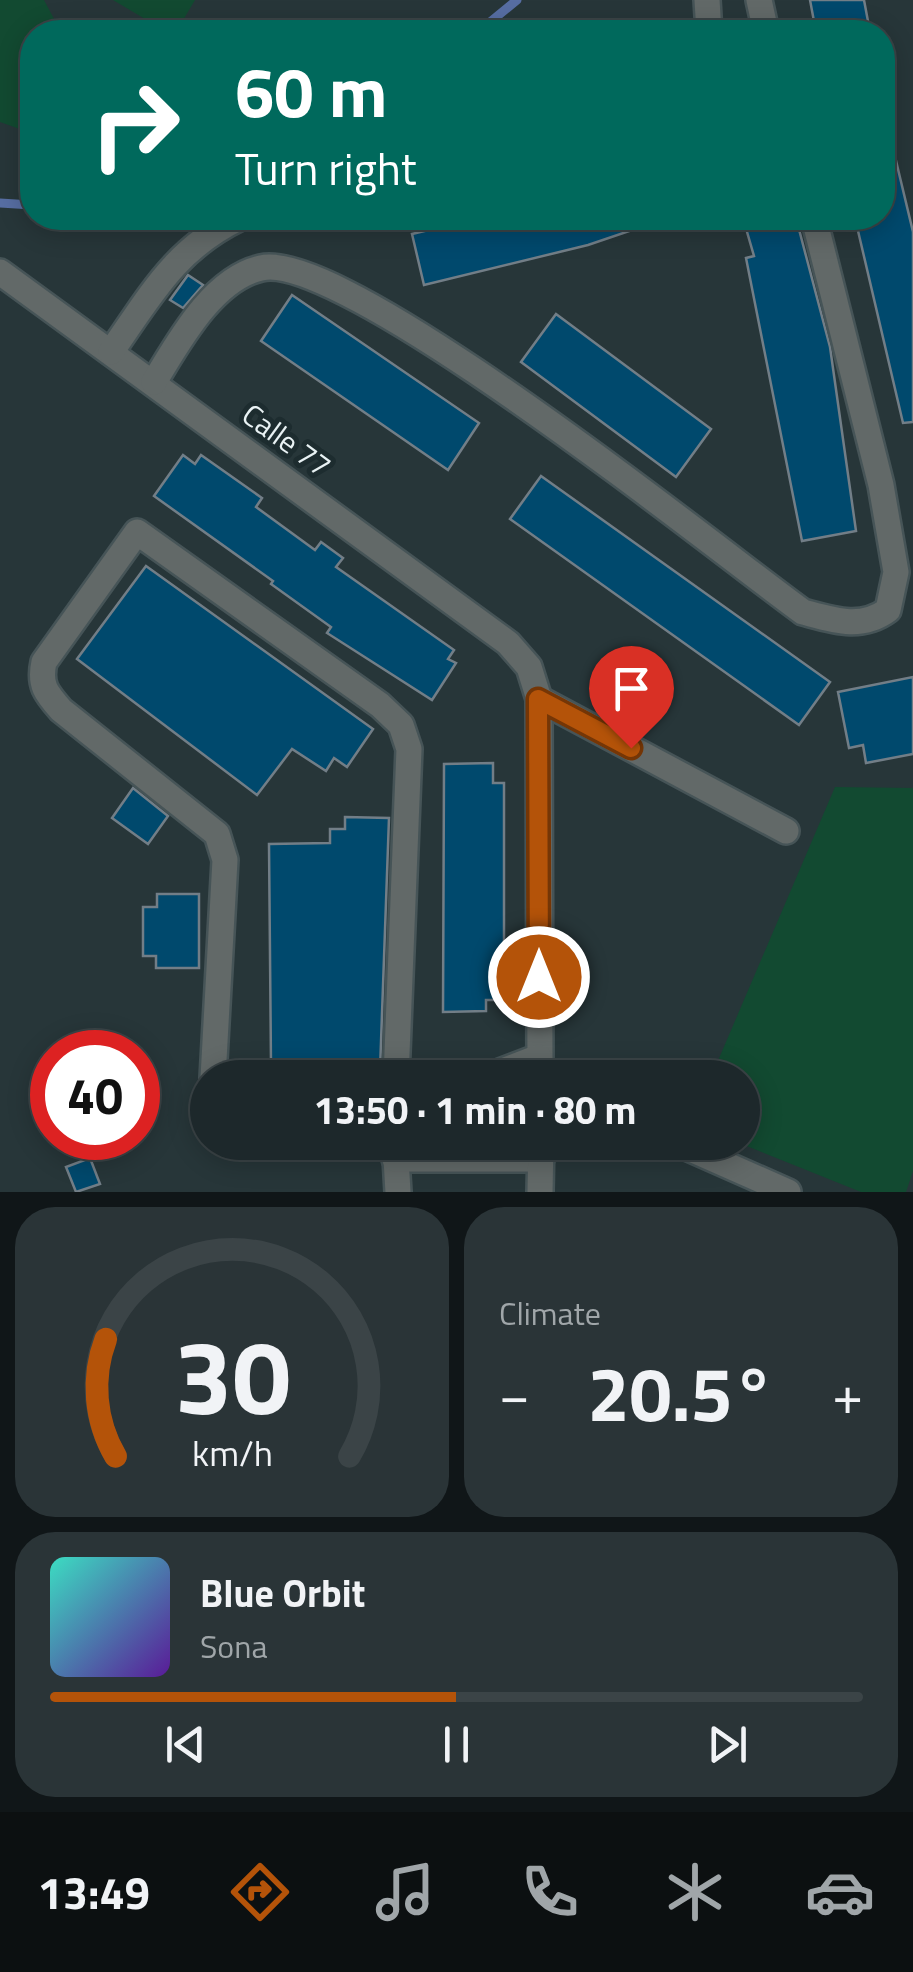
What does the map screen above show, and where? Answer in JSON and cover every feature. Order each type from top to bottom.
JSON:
[{"type":"street","points":[[110,352],[164,277],[201,236],[214,230]]},
{"type":"street","points":[[154,382],[204,310],[241,275],[264,266],[299,270],[404,323],[535,412],[803,612],[842,622],[873,621],[888,610],[896,572],[881,485],[817,230]]},
{"type":"street","name":"Calle 77","points":[[0,272],[508,643],[529,666],[538,699]]},
{"type":"street","points":[[214,1060],[225,860],[216,834],[61,710],[44,691],[40,677],[44,662],[138,532],[380,705],[401,726],[409,749],[397,1060]]},
{"type":"street","points":[[540,1060],[538,699],[786,831]]},
{"type":"street","points":[[396,1160],[398,1192]]},
{"type":"street","points":[[540,1192],[541,1160]]},
{"type":"street","points":[[711,1160],[764,1187],[788,1192]]},
{"type":"green space","points":[[0,0],[44,0],[55,20],[20,20],[20,129],[0,122]]},
{"type":"green space","points":[[113,0],[195,0],[183,20],[147,20]]},
{"type":"green space","points":[[835,787],[913,788],[913,1171],[906,1192],[861,1192],[760,1151],[760,1060],[718,1060]]},
{"type":"building","points":[[810,0],[864,0],[868,20],[814,20]]},
{"type":"building","points":[[895,157],[913,232],[913,422],[903,423],[858,230],[895,230]]},
{"type":"building","points":[[429,230],[632,230],[588,245],[424,285],[412,234]]},
{"type":"building","points":[[746,230],[799,230],[830,347],[856,531],[802,541],[746,258],[754,256]]},
{"type":"building","points":[[188,275],[203,285],[183,308],[170,300]]},
{"type":"building","points":[[292,295],[479,423],[448,470],[261,341]]},
{"type":"building","points":[[556,314],[711,429],[676,477],[521,362]]},
{"type":"building","points":[[183,455],[195,464],[201,455],[262,498],[256,507],[315,550],[321,542],[343,558],[336,567],[454,650],[448,659],[456,663],[432,700],[327,633],[331,627],[271,584],[273,581],[154,496]]},
{"type":"building","points":[[541,476],[830,682],[799,725],[510,519]]},
{"type":"building","points":[[146,566],[373,729],[347,767],[334,758],[326,771],[292,749],[257,795],[77,659]]},
{"type":"building","points":[[913,677],[913,754],[866,763],[863,745],[849,748],[838,692]]},
{"type":"building","points":[[493,763],[493,783],[504,783],[504,1000],[486,1000],[486,1011],[443,1012],[444,764]]},
{"type":"building","points":[[133,788],[168,816],[148,844],[112,818]]},
{"type":"building","points":[[345,817],[389,818],[380,1060],[271,1060],[269,844],[330,843],[330,829],[345,829]]},
{"type":"building","points":[[157,894],[199,894],[199,968],[156,968],[156,956],[143,956],[143,907],[157,907]]},
{"type":"building","points":[[91,1160],[100,1184],[76,1192],[66,1167]]},
{"type":"waterway","points":[[493,20],[517,0]]},
{"type":"waterway","points":[[0,203],[20,204]]},
{"type":"route","points":[[539,977],[538,699],[631,748]]}]
